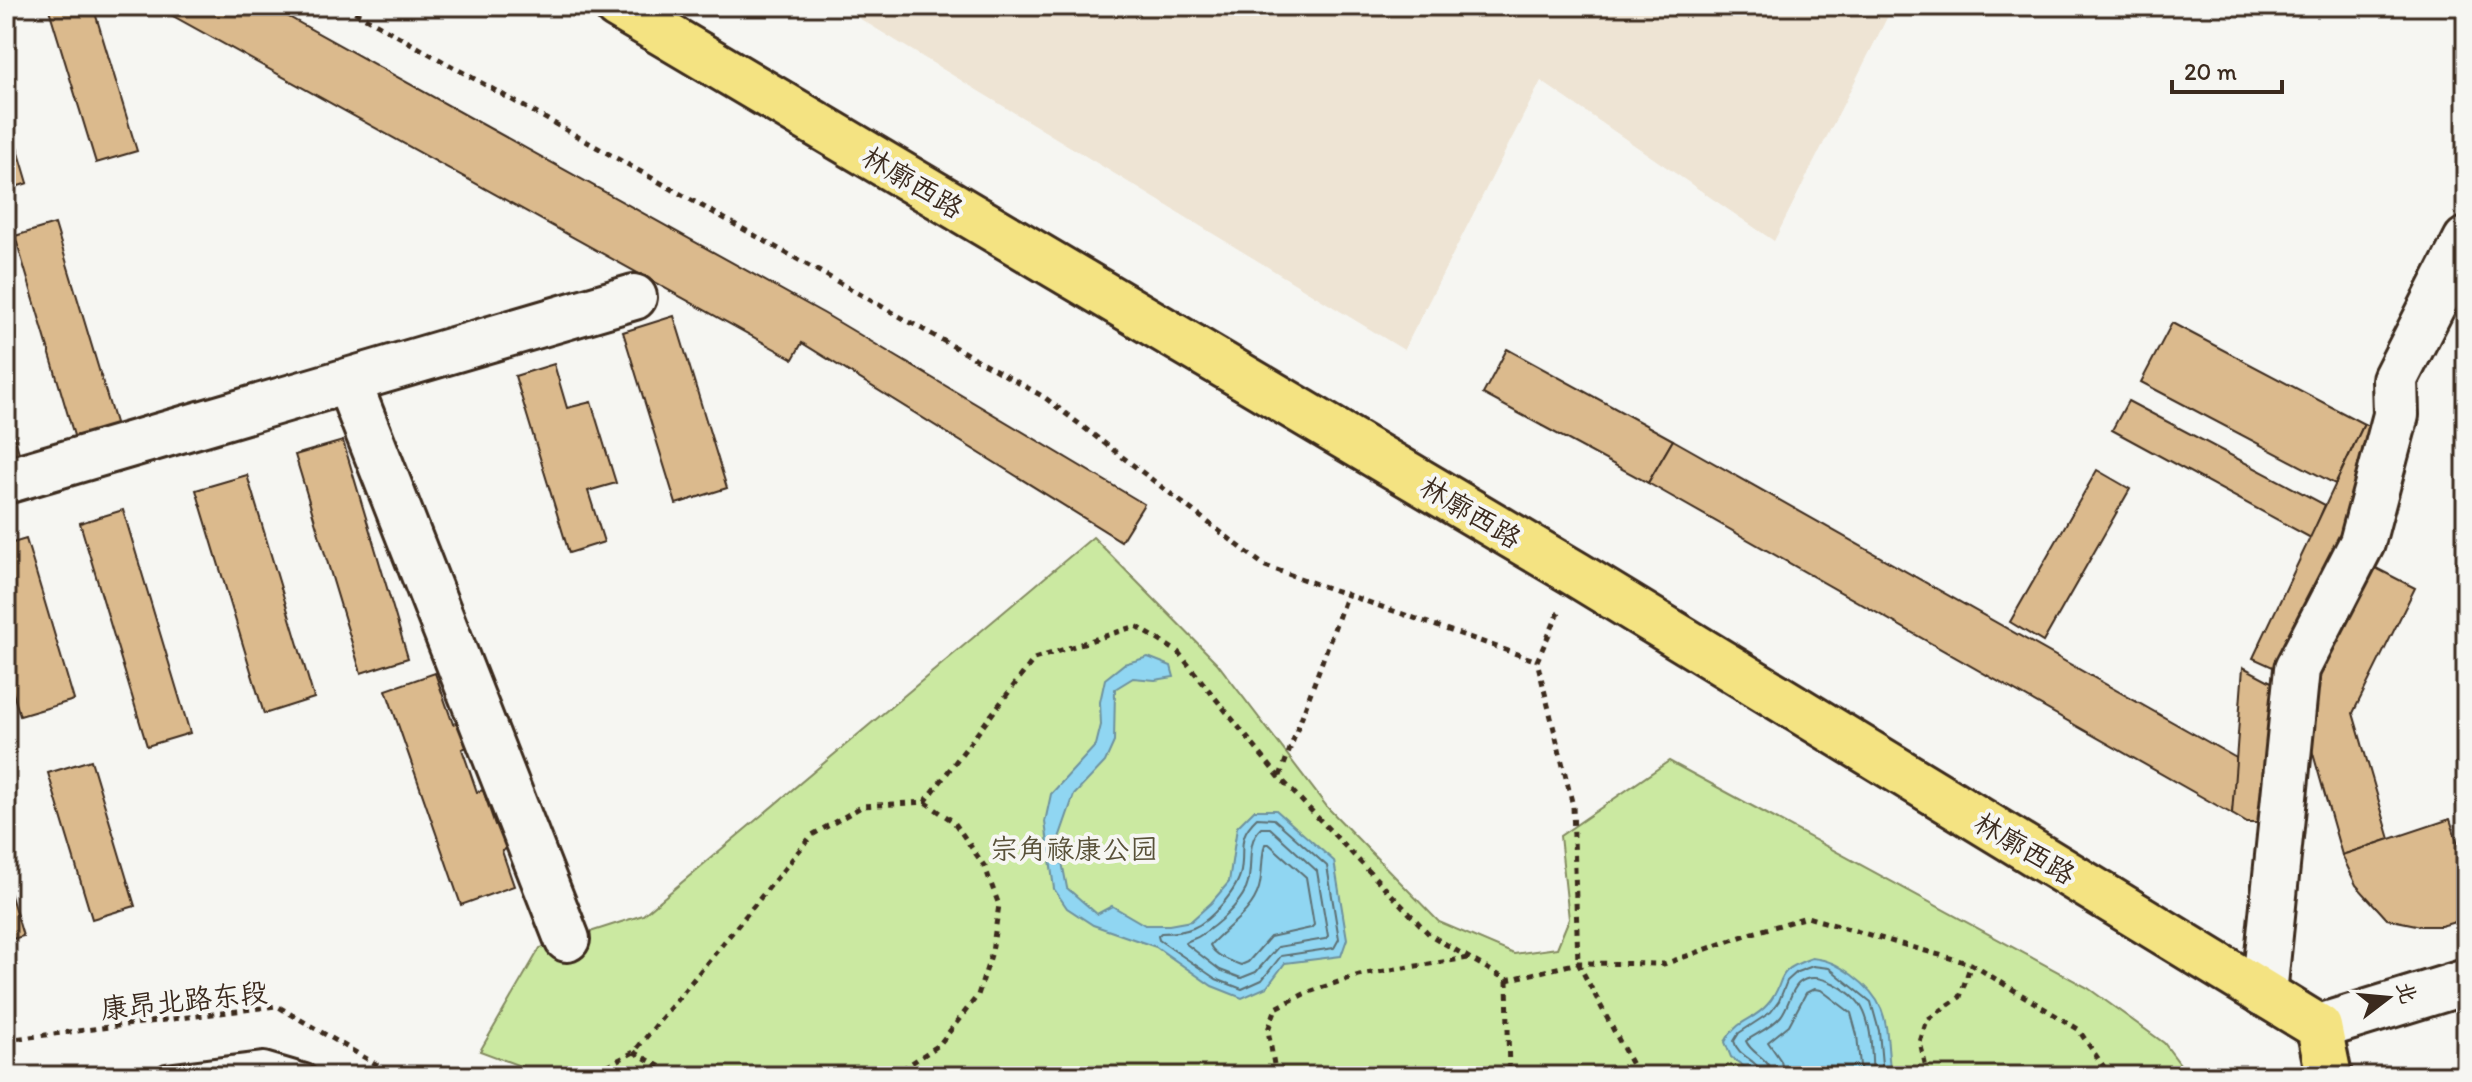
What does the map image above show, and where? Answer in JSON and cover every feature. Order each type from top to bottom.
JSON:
[{"type":"main road","name":"林廓西路","points":[[617,6],[1576,574],[2319,1027]]},
{"type":"main road","points":[[2319,1027],[2329,1076]]},
{"type":"street","points":[[2264,994],[2297,669],[2362,543],[2396,415],[2395,379],[2466,240]]},
{"type":"street","points":[[6,481],[634,297]]},
{"type":"street","points":[[348,381],[567,939]]},
{"type":"street","points":[[2319,1027],[2466,982]]},
{"type":"lane","points":[[167,1076],[264,1064],[305,1076]]},
{"type":"path","points":[[344,6],[1044,397],[1265,566],[1537,661]]},
{"type":"path","points":[[1576,574],[1537,661],[1573,806],[1578,963],[1638,1076]]},
{"type":"path","points":[[1279,777],[1347,594]]},
{"type":"path","points":[[925,802],[1034,659],[1136,626],[1178,652],[1279,777],[1430,935],[1507,980],[1578,963],[1664,964],[1807,917],[1971,964],[2078,1029],[2110,1076]]},
{"type":"path","points":[[560,1076],[605,1067],[634,1052],[812,835],[863,806],[925,802],[954,822],[985,867],[999,905],[992,952],[978,995],[939,1045],[892,1076]]},
{"type":"path","points":[[1276,1076],[1268,1030],[1276,1008],[1306,993],[1359,975],[1469,957]]},
{"type":"path","points":[[1928,1076],[1920,1042],[1927,1020],[1960,997],[1971,964]]},
{"type":"path","points":[[1507,980],[1509,1076]]},
{"type":"path","name":"康昂北路东段","points":[[6,1040],[277,1006],[396,1076]]},
{"type":"path","points":[[634,1052],[677,1076]]},
{"type":"shaded area","points":[[839,6],[1893,6],[1774,241],[1541,81],[1404,350]]},
{"type":"green space","name":"宗角禄康公园","points":[[1093,537],[1217,663],[1328,808],[1439,922],[1514,954],[1557,948],[1569,919],[1560,836],[1669,761],[2088,988],[2164,1043],[2189,1076],[524,1076],[523,1067],[480,1051],[540,948],[643,915]]},
{"type":"water","points":[[1148,657],[1171,666],[1174,677],[1155,680],[1133,678],[1115,689],[1114,742],[1105,762],[1074,795],[1058,841],[1067,888],[1097,914],[1112,906],[1145,925],[1191,921],[1229,882],[1237,827],[1254,810],[1276,810],[1334,861],[1347,939],[1341,956],[1285,963],[1267,987],[1242,998],[1212,986],[1156,947],[1093,925],[1067,908],[1054,889],[1045,822],[1051,794],[1096,745],[1105,679],[1124,664]]},
{"type":"water","points":[[1812,958],[1842,968],[1875,997],[1885,1020],[1891,1076],[1757,1076],[1731,1057],[1725,1042],[1730,1035],[1767,1005],[1790,968]]},
{"type":"building","points":[[48,6],[93,6],[137,151],[96,163]]},
{"type":"building","points":[[155,6],[269,6],[825,314],[1144,504],[1121,541],[802,343],[793,359]]},
{"type":"building","points":[[6,109],[28,183],[6,190]]},
{"type":"building","points":[[55,224],[116,426],[75,439],[15,236]]},
{"type":"building","points":[[674,316],[727,488],[676,504],[623,332]]},
{"type":"building","points":[[2172,323],[2364,424],[2335,484],[2141,382]]},
{"type":"building","points":[[1507,349],[1673,440],[1648,483],[1483,394]]},
{"type":"building","points":[[554,364],[567,408],[591,402],[616,483],[588,491],[604,542],[569,553],[515,376]]},
{"type":"building","points":[[2128,401],[2325,505],[2311,538],[2112,430]]},
{"type":"building","points":[[6,409],[23,466],[6,471]]},
{"type":"building","points":[[2364,424],[2387,435],[2277,669],[2253,658]]},
{"type":"building","points":[[1673,440],[2238,759],[2232,814],[1648,483]]},
{"type":"building","points":[[343,441],[408,658],[361,673],[295,455]]},
{"type":"building","points":[[2097,470],[2130,489],[2043,642],[2010,622]]},
{"type":"building","points":[[247,475],[314,698],[264,714],[196,490]]},
{"type":"building","points":[[123,510],[190,733],[147,746],[80,523]]},
{"type":"building","points":[[26,539],[74,700],[20,716],[6,670],[6,545]]},
{"type":"building","points":[[2370,565],[2415,588],[2353,713],[2390,839],[2342,855],[2302,715]]},
{"type":"building","points":[[2243,667],[2281,687],[2263,822],[2256,823],[2247,823],[2232,814]]},
{"type":"building","points":[[435,673],[453,724],[461,721],[470,746],[462,749],[477,792],[483,790],[495,825],[500,823],[508,848],[502,851],[514,886],[461,905],[386,690]]},
{"type":"building","points":[[91,760],[135,906],[92,919],[48,773]]},
{"type":"building","points":[[2450,819],[2459,847],[2466,846],[2466,919],[2441,926],[2421,926],[2387,919],[2356,885],[2342,855]]},
{"type":"building","points":[[6,879],[23,936],[6,941]]}]
